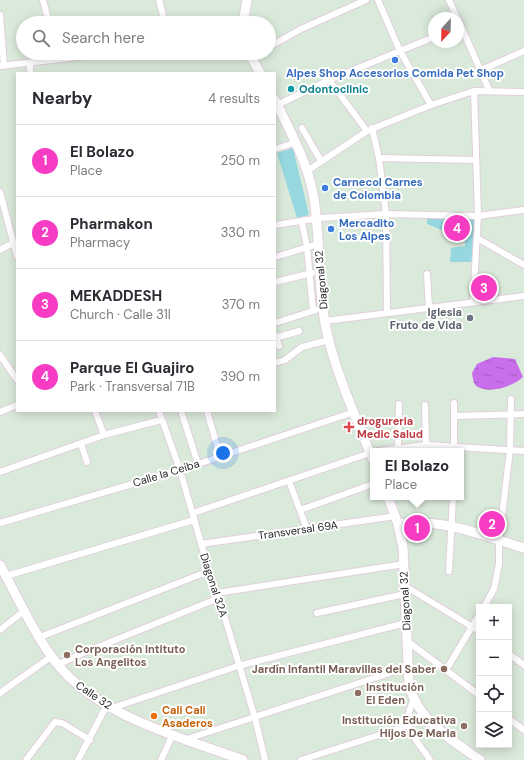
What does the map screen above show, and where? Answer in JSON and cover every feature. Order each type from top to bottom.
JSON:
[{"type":"street","points":[[43,0],[47,16]]},
{"type":"street","points":[[159,0],[163,16]]},
{"type":"street","points":[[244,16],[247,0]]},
{"type":"street","points":[[276,44],[301,29],[366,0]]},
{"type":"street","points":[[378,0],[400,51],[431,105]]},
{"type":"street","points":[[449,0],[454,12]]},
{"type":"street","points":[[0,17],[2,66],[30,63],[40,60]]},
{"type":"street","points":[[464,35],[489,90]]},
{"type":"street","points":[[276,102],[428,39]]},
{"type":"street","points":[[480,70],[524,51]]},
{"type":"street","points":[[255,60],[260,72]]},
{"type":"street","points":[[30,63],[30,72]]},
{"type":"street","points":[[329,80],[370,129],[379,158],[386,214],[387,313]]},
{"type":"street","points":[[307,171],[370,129],[431,105],[474,91],[489,90],[524,92]]},
{"type":"street","points":[[473,302],[478,216],[474,91]]},
{"type":"street","name":"Diagonal 32","points":[[276,102],[297,142],[307,171],[316,218],[323,308],[332,356],[354,412],[370,448]]},
{"type":"street","points":[[302,128],[321,161]]},
{"type":"street","points":[[276,149],[297,142]]},
{"type":"street","points":[[379,158],[476,160]]},
{"type":"street","points":[[0,192],[16,252]]},
{"type":"street","points":[[276,225],[316,218],[386,214],[478,216],[524,210]]},
{"type":"street","points":[[302,222],[307,247],[313,311]]},
{"type":"street","points":[[10,229],[16,227]]},
{"type":"street","points":[[477,238],[524,265]]},
{"type":"street","points":[[0,250],[14,243]]},
{"type":"street","points":[[276,257],[318,244]]},
{"type":"street","points":[[276,282],[310,273],[320,273]]},
{"type":"street","points":[[427,274],[429,308]]},
{"type":"street","points":[[325,321],[524,296]]},
{"type":"street","points":[[276,323],[323,308]]},
{"type":"street","points":[[276,337],[300,331]]},
{"type":"street","points":[[276,339],[279,346]]},
{"type":"street","points":[[276,363],[285,360],[302,347],[329,340]]},
{"type":"street","points":[[0,355],[16,379]]},
{"type":"street","points":[[486,604],[494,589],[499,564],[499,541],[510,450],[511,399]]},
{"type":"street","points":[[454,403],[454,448]]},
{"type":"street","points":[[398,447],[399,404]]},
{"type":"street","points":[[0,412],[16,405]]},
{"type":"street","points":[[425,405],[426,445]]},
{"type":"street","points":[[95,412],[104,435]]},
{"type":"street","name":"Diagonal 32A","points":[[159,412],[180,470],[201,544],[218,595],[238,666],[255,718],[265,760]]},
{"type":"street","points":[[207,412],[220,456]]},
{"type":"street","name":"Calle la Ceiba","points":[[0,523],[180,470],[354,412]]},
{"type":"street","points":[[182,414],[198,464]]},
{"type":"street","points":[[454,416],[524,414]]},
{"type":"street","points":[[0,472],[104,435],[161,420]]},
{"type":"street","points":[[81,444],[87,462]]},
{"type":"street","points":[[394,448],[426,445],[447,448]]},
{"type":"street","points":[[464,449],[524,451]]},
{"type":"street","points":[[6,576],[193,516],[289,481],[370,455]]},
{"type":"street","points":[[289,481],[307,529]]},
{"type":"street","points":[[300,510],[370,485]]},
{"type":"street","name":"Diagonal 32","points":[[389,500],[397,520],[403,547],[410,686],[415,703]]},
{"type":"street","points":[[449,571],[454,500]]},
{"type":"street","name":"Transversal 69A","points":[[201,544],[307,529],[397,520],[453,525],[524,548]]},
{"type":"street","points":[[57,665],[218,595],[404,564]]},
{"type":"street","name":"Calle 32","points":[[0,566],[57,665],[82,688],[109,706],[143,723],[243,760]]},
{"type":"street","points":[[40,637],[209,570]]},
{"type":"street","points":[[317,613],[405,590],[476,630]]},
{"type":"street","points":[[0,630],[25,610]]},
{"type":"street","points":[[446,670],[476,621]]},
{"type":"street","points":[[78,760],[109,706],[238,666],[406,623]]},
{"type":"street","points":[[408,641],[476,693]]},
{"type":"street","points":[[0,693],[52,656]]},
{"type":"street","points":[[512,656],[524,664]]},
{"type":"street","points":[[187,739],[396,671],[409,669]]},
{"type":"street","points":[[430,760],[407,726],[408,713],[415,703],[422,714],[434,726],[480,760]]},
{"type":"street","points":[[300,760],[407,726],[422,714]]},
{"type":"street","points":[[512,721],[524,730]]},
{"type":"street","points":[[26,760],[55,722],[62,723],[90,740]]},
{"type":"street","points":[[161,760],[174,734]]},
{"type":"shaded area","points":[[293,148],[309,215],[297,218],[277,153]]},
{"type":"shaded area","points":[[427,217],[476,219],[473,262],[450,262],[451,248],[465,246],[464,235],[449,233],[427,224]]},
{"type":"water","points":[[493,357],[515,359],[523,377],[502,388],[489,390],[476,386],[472,373],[477,364]]},
{"type":"place","name":"Alpes Shop Accesorios Comida Pet Shop","points":[[395,60]]},
{"type":"place","name":"Odontoclinic","points":[[291,89]]},
{"type":"place","name":"Carnecol Carnes de Colombia","points":[[325,188]]},
{"type":"place","name":"Parque El Guajiro","points":[[457,228]]},
{"type":"place","name":"Mercadito Los Alpes","points":[[331,229]]},
{"type":"place","name":"MEKADDESH","points":[[484,288]]},
{"type":"place","name":"Iglesia Fruto de Vida","points":[[470,318]]},
{"type":"place","name":"drogureria Medic Salud","points":[[349,427]]},
{"type":"place","name":"Pharmakon","points":[[492,524]]},
{"type":"place","name":"El Bolazo","points":[[417,528]]},
{"type":"place","name":"Corporación Intituto Los Angelitos","points":[[67,655]]},
{"type":"place","name":"Jardín Infantil Maravillas del Saber","points":[[444,669]]},
{"type":"place","name":"Institución El Eden","points":[[358,693]]},
{"type":"place","name":"Cali Cali Asaderos","points":[[154,716]]},
{"type":"place","name":"Institución Educativa Hijos De Maria","points":[[464,726]]}]
